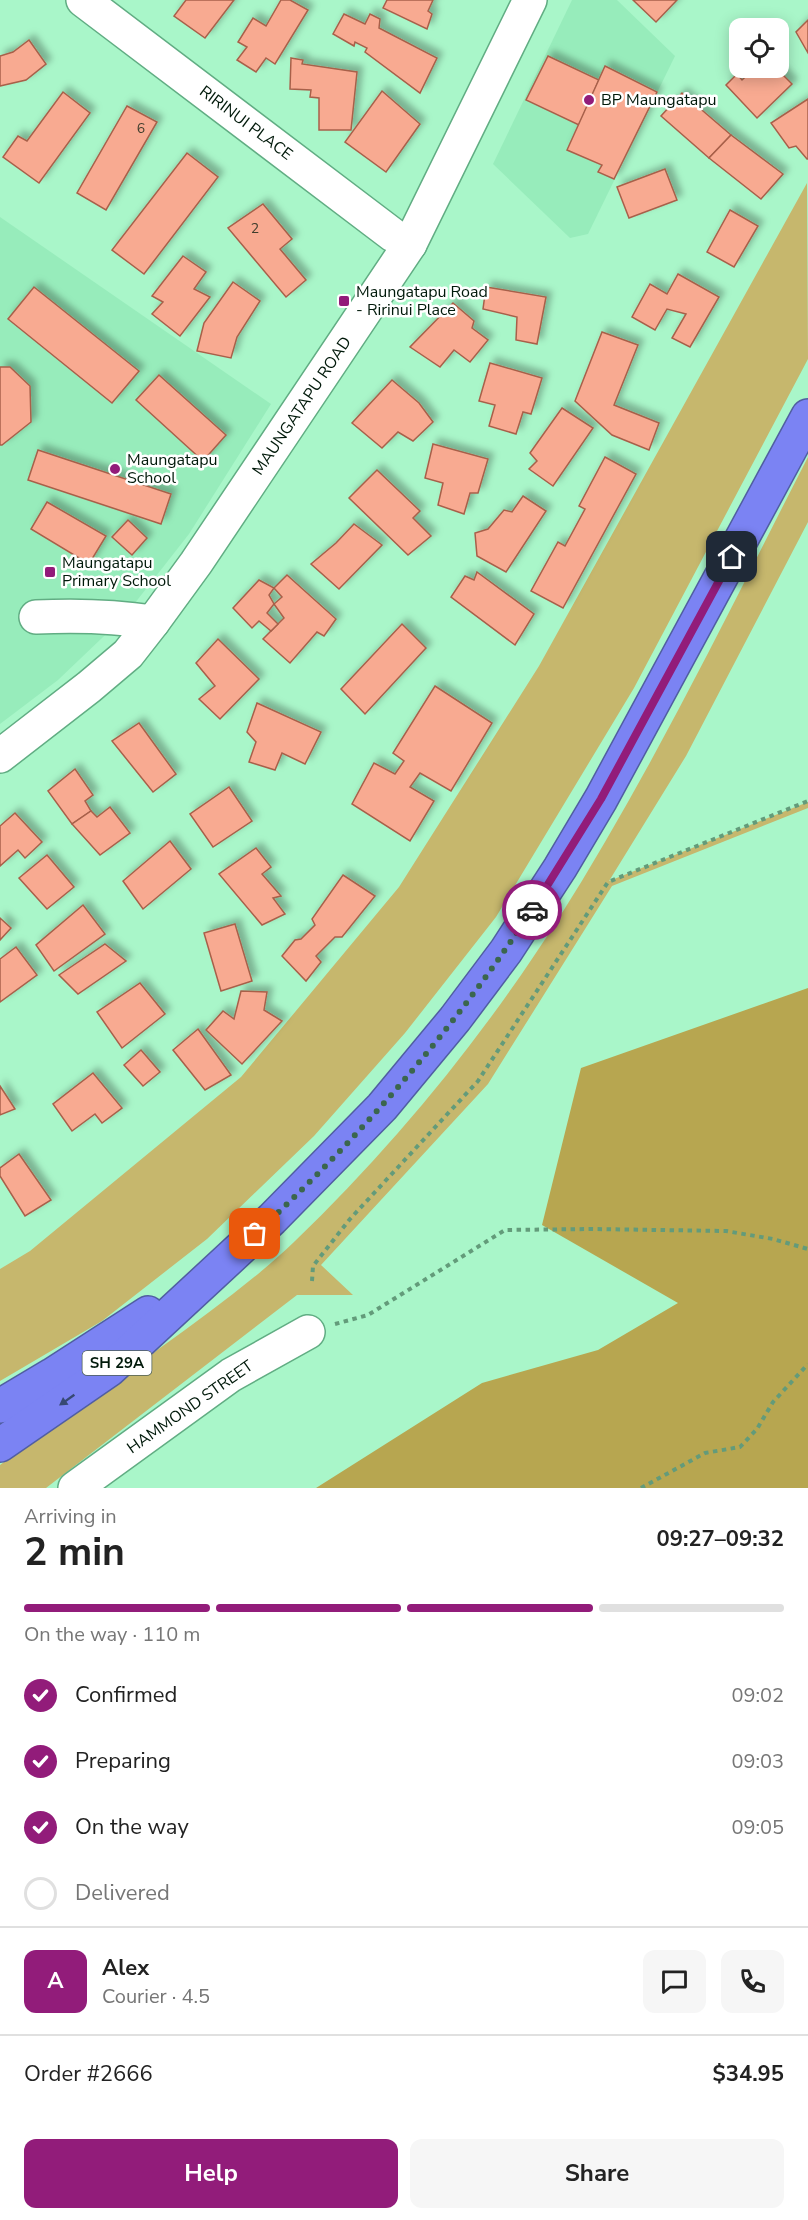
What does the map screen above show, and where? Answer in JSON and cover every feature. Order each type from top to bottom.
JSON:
[{"type":"highway","name":"SH 29A","points":[[0,1445],[109,1370],[222,1265],[296,1195],[382,1107],[455,1019],[506,951],[560,868],[601,799],[808,416]]},
{"type":"highway","name":"SH 29A","points":[[0,1406],[52,1376],[222,1265]]},
{"type":"street","name":"RIRINUI PLACE","points":[[83,0],[393,235],[410,244]]},
{"type":"street","name":"MAUNGATAPU ROAD","points":[[0,756],[128,654],[153,622],[410,244],[530,0]]},
{"type":"street","points":[[36,616],[83,614],[153,622]]},
{"type":"street","name":"HAMMOND STREET","points":[[75,1488],[231,1376],[308,1332]]},
{"type":"path","points":[[312,1281],[313,1266],[350,1219],[478,1081],[608,882],[808,801]]},
{"type":"path","points":[[308,1332],[368,1315],[504,1230],[726,1231],[773,1239],[808,1249]]},
{"type":"path","points":[[641,1488],[705,1453],[740,1448],[757,1429],[773,1402],[808,1364]]},
{"type":"shaded area","name":"BP Maungatapu","points":[[572,0],[617,0],[675,56],[588,234],[570,238],[493,164]]},
{"type":"shaded area","points":[[807,183],[808,359],[634,688],[496,917],[405,1033],[314,1136],[207,1239],[102,1321],[0,1381],[0,1269],[30,1251],[241,1077],[399,887],[539,666]]},
{"type":"shaded area","name":"Maungatapu School","points":[[0,217],[271,404],[189,534],[124,617],[58,680],[0,724]]},
{"type":"shaded area","points":[[808,457],[808,522],[686,756],[609,881],[808,802],[808,808],[612,886],[488,1084],[321,1265],[353,1295],[297,1295],[46,1488],[0,1488],[0,1465],[212,1310],[294,1242],[367,1168],[467,1049],[557,921],[625,808],[688,692]]},
{"type":"shaded area","points":[[808,988],[808,1488],[316,1488],[482,1383],[598,1350],[678,1303],[542,1225],[581,1068]]},
{"type":"building","points":[[186,0],[234,0],[205,38],[174,16]]},
{"type":"building","points":[[281,0],[290,0],[308,10],[275,64],[266,58],[256,72],[237,60],[247,47],[238,42],[253,18],[266,26]]},
{"type":"building","points":[[387,0],[433,0],[428,11],[432,14],[427,29],[383,8]]},
{"type":"building","points":[[633,0],[677,0],[656,22]]},
{"type":"building","points":[[344,14],[365,24],[370,14],[380,19],[379,28],[437,58],[420,93],[365,52],[367,48],[355,42],[354,46],[333,34]]},
{"type":"building","points":[[808,20],[808,53],[796,32]]},
{"type":"building","points":[[29,40],[46,64],[26,80],[0,86],[0,56],[13,52]]},
{"type":"building","points":[[548,56],[599,80],[579,125],[526,100]]},
{"type":"building","points":[[291,58],[303,60],[302,64],[357,72],[351,130],[319,130],[319,98],[310,97],[311,90],[290,89]]},
{"type":"building","points":[[605,66],[657,92],[614,179],[598,172],[602,165],[567,150]]},
{"type":"building","points":[[733,78],[742,80],[744,78],[786,78],[792,84],[757,118],[726,85]]},
{"type":"building","points":[[382,91],[420,124],[386,172],[345,142]]},
{"type":"building","points":[[63,92],[90,113],[39,183],[3,157],[18,136],[27,141]]},
{"type":"building","points":[[682,93],[731,135],[709,158],[661,116]]},
{"type":"building","points":[[808,99],[807,159],[796,146],[789,148],[771,123]]},
{"type":"building","points":[[127,106],[157,122],[106,210],[77,193]]},
{"type":"building","points":[[731,135],[783,174],[761,199],[709,158]]},
{"type":"building","points":[[187,153],[218,177],[144,274],[112,250]]},
{"type":"building","points":[[665,169],[677,200],[629,218],[617,187]]},
{"type":"building","points":[[263,204],[292,239],[280,249],[306,280],[286,297],[228,228]]},
{"type":"building","points":[[730,210],[758,226],[734,267],[707,252]]},
{"type":"building","points":[[183,256],[206,272],[194,289],[210,297],[180,336],[152,314],[163,302],[152,296]]},
{"type":"building","points":[[678,274],[719,297],[690,347],[672,338],[686,314],[667,309],[655,330],[632,317],[650,284],[667,294]]},
{"type":"building","points":[[233,282],[260,301],[237,337],[231,358],[197,351],[204,323]]},
{"type":"building","points":[[34,287],[139,371],[112,403],[8,319]]},
{"type":"building","points":[[486,287],[546,297],[537,344],[516,340],[517,317],[483,309]]},
{"type":"building","points":[[453,303],[474,321],[472,328],[488,340],[470,362],[454,350],[440,367],[410,347]]},
{"type":"building","points":[[602,332],[638,345],[614,405],[659,423],[649,450],[612,435],[575,401]]},
{"type":"building","points":[[490,363],[542,378],[531,414],[523,412],[516,434],[489,426],[495,405],[479,401]]},
{"type":"building","points":[[0,367],[10,367],[30,386],[31,422],[2,445],[0,445]]},
{"type":"building","points":[[159,375],[226,435],[203,461],[136,400]]},
{"type":"building","points":[[392,380],[419,403],[433,422],[413,441],[398,432],[382,448],[352,423]]},
{"type":"building","points":[[562,408],[593,428],[553,486],[529,469],[537,461],[530,453]]},
{"type":"building","points":[[433,444],[488,459],[478,493],[470,493],[464,514],[438,505],[443,483],[425,478]]},
{"type":"building","points":[[38,450],[171,494],[161,524],[28,480]]},
{"type":"building","points":[[605,457],[636,474],[563,608],[531,591],[558,542],[565,546],[585,509],[579,506]]},
{"type":"building","points":[[377,470],[420,511],[413,518],[431,536],[408,555],[349,498]]},
{"type":"building","points":[[523,496],[546,511],[506,572],[477,556],[475,533],[488,529],[504,510],[512,512]]},
{"type":"building","points":[[47,502],[106,536],[89,564],[31,529]]},
{"type":"building","points":[[128,520],[147,538],[132,555],[112,537]]},
{"type":"building","points":[[354,524],[382,545],[339,589],[311,564]]},
{"type":"building","points":[[477,572],[534,614],[515,645],[451,597],[465,576],[474,580]]},
{"type":"building","points":[[287,575],[336,619],[324,636],[317,632],[290,663],[263,639],[284,618],[274,604],[282,597],[274,588]]},
{"type":"building","points":[[259,580],[274,588],[269,595],[274,604],[267,613],[278,624],[271,631],[259,621],[252,628],[233,608]]},
{"type":"building","points":[[402,624],[426,648],[365,714],[341,689]]},
{"type":"building","points":[[218,639],[259,679],[220,719],[199,699],[215,686],[196,663]]},
{"type":"building","points":[[435,686],[492,723],[451,791],[420,773],[410,787],[434,801],[410,841],[352,804],[374,763],[395,774],[404,761],[393,753]]},
{"type":"building","points":[[257,703],[321,732],[305,764],[282,753],[275,770],[249,762],[256,742],[247,732]]},
{"type":"building","points":[[139,723],[176,774],[153,792],[112,741]]},
{"type":"building","points":[[75,769],[93,795],[85,801],[91,811],[72,824],[48,791]]},
{"type":"building","points":[[229,787],[252,821],[213,847],[190,814]]},
{"type":"building","points":[[110,807],[130,833],[100,855],[72,824],[91,811],[97,817]]},
{"type":"building","points":[[15,813],[42,842],[25,858],[18,850],[0,866],[0,826]]},
{"type":"building","points":[[170,841],[191,869],[143,909],[123,881]]},
{"type":"building","points":[[256,848],[271,867],[262,874],[281,896],[273,898],[285,914],[262,925],[219,874]]},
{"type":"building","points":[[47,855],[74,887],[47,909],[19,878]]},
{"type":"building","points":[[343,875],[375,896],[342,937],[335,937],[316,956],[321,962],[306,981],[282,956],[295,940],[301,939],[315,925],[312,919]]},
{"type":"building","points":[[83,905],[105,934],[54,971],[36,945]]},
{"type":"building","points":[[0,918],[11,928],[0,940]]},
{"type":"building","points":[[235,924],[252,981],[221,991],[204,933]]},
{"type":"building","points":[[105,944],[126,961],[78,994],[59,975]]},
{"type":"building","points":[[16,947],[37,975],[0,1002],[0,959]]},
{"type":"building","points":[[140,983],[165,1014],[122,1048],[97,1012]]},
{"type":"building","points":[[241,991],[267,992],[264,1010],[282,1021],[242,1064],[206,1030],[223,1011],[234,1019]]},
{"type":"building","points":[[198,1029],[231,1075],[205,1090],[173,1050]]},
{"type":"building","points":[[141,1050],[160,1072],[143,1086],[124,1065]]},
{"type":"building","points":[[93,1073],[122,1108],[102,1123],[95,1114],[72,1131],[53,1104]]},
{"type":"building","points":[[0,1086],[15,1109],[0,1115]]},
{"type":"building","points":[[19,1154],[51,1200],[25,1216],[0,1176],[0,1168]]},
{"type":"way so far","points":[[255,1234],[328,1164],[382,1107],[455,1019],[506,951],[532,910]]},
{"type":"place","name":"BP Maungatapu","points":[[589,100]]},
{"type":"place","name":"Maungatapu Road - Ririnui Place","points":[[344,301]]},
{"type":"place","name":"Maungatapu School","points":[[115,469]]},
{"type":"place","name":"Maungatapu Primary School","points":[[50,572]]},
{"type":"route","points":[[532,910],[601,799],[732,557]]}]
